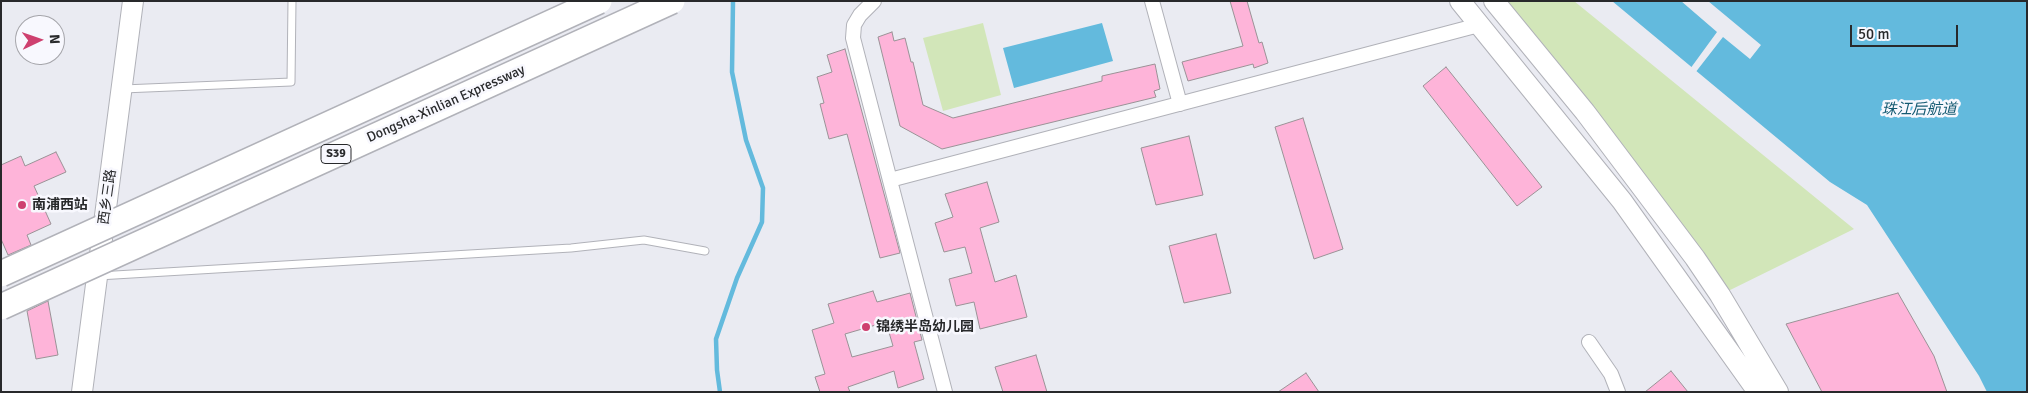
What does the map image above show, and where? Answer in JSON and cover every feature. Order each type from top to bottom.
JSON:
[{"type":"highway","name":"S39","points":[[1,274],[598,1]]},
{"type":"highway","name":"Dongsha-Xinlian Expressway","points":[[1,307],[672,1]]},
{"type":"street","name":"西乡三路","points":[[82,392],[133,1]]},
{"type":"street","points":[[874,1],[854,25],[853,38],[945,392]]},
{"type":"street","points":[[1152,1],[1180,104]]},
{"type":"street","points":[[1460,1],[1622,201],[1758,392]]},
{"type":"street","points":[[1494,1],[1585,112],[1695,258],[1720,295],[1778,392]]},
{"type":"street","points":[[890,180],[1479,25]]},
{"type":"street","points":[[1589,342],[1611,374],[1618,392]]},
{"type":"lane","points":[[123,89],[291,82],[292,1]]},
{"type":"lane","points":[[98,276],[571,248],[644,240],[705,251]]},
{"type":"green space","points":[[1494,1],[1574,1],[1854,229],[1720,295]]},
{"type":"green space","points":[[983,23],[1001,95],[943,111],[923,38]]},
{"type":"water","name":"珠江后航道","points":[[1612,1],[2027,1],[2027,392],[1987,392],[1979,376],[1867,205],[1830,182]]},
{"type":"water","points":[[1102,23],[1113,61],[1014,88],[1003,48]]},
{"type":"pier","points":[[1681,1],[1708,1],[1761,45],[1750,59],[1723,37],[1695,73],[1690,69],[1717,32]]},
{"type":"building","points":[[1230,1],[1247,1],[1259,43],[1262,42],[1268,63],[1254,68],[1253,64],[1188,81],[1182,62],[1243,46]]},
{"type":"building","points":[[892,32],[894,41],[905,38],[923,105],[953,118],[1102,81],[1102,76],[1155,64],[1160,89],[1154,91],[1156,97],[942,149],[900,126],[878,37]]},
{"type":"building","points":[[845,49],[900,253],[880,258],[847,134],[829,139],[820,104],[824,103],[817,77],[832,72],[827,55]]},
{"type":"building","points":[[1446,67],[1542,187],[1517,206],[1423,86]]},
{"type":"building","points":[[1303,118],[1343,249],[1314,259],[1275,127]]},
{"type":"building","points":[[1189,136],[1203,195],[1156,205],[1141,148]]},
{"type":"building","name":"南浦西站","points":[[56,152],[66,172],[34,186],[51,224],[27,235],[31,245],[8,255],[1,239],[1,165],[21,156],[25,166]]},
{"type":"building","points":[[987,182],[999,222],[980,228],[995,282],[1016,275],[1027,317],[980,329],[974,302],[956,306],[949,279],[972,273],[965,247],[944,252],[935,223],[953,217],[945,194]]},
{"type":"building","points":[[1216,234],[1231,293],[1184,303],[1169,246]]},
{"type":"building","points":[[873,291],[877,302],[910,293],[922,340],[914,342],[924,379],[898,388],[894,371],[848,387],[850,392],[820,392],[815,377],[825,374],[812,330],[834,323],[828,304]],"holes":[[[886,322],[893,346],[852,357],[845,334]]]},
{"type":"building","points":[[1898,293],[1934,356],[1947,392],[1822,392],[1786,324]]},
{"type":"building","points":[[48,301],[58,355],[36,359],[27,311]]},
{"type":"building","points":[[1036,355],[1047,392],[1003,392],[995,367]]},
{"type":"building","points":[[1671,371],[1688,392],[1645,392]]},
{"type":"building","points":[[1306,373],[1319,392],[1278,392]]},
{"type":"waterway","points":[[720,392],[716,339],[737,278],[762,222],[763,188],[746,140],[732,72],[733,1]]},
{"type":"place","name":"南浦西站","points":[[22,205]]},
{"type":"place","name":"锦绣半岛幼儿园","points":[[866,327]]}]
